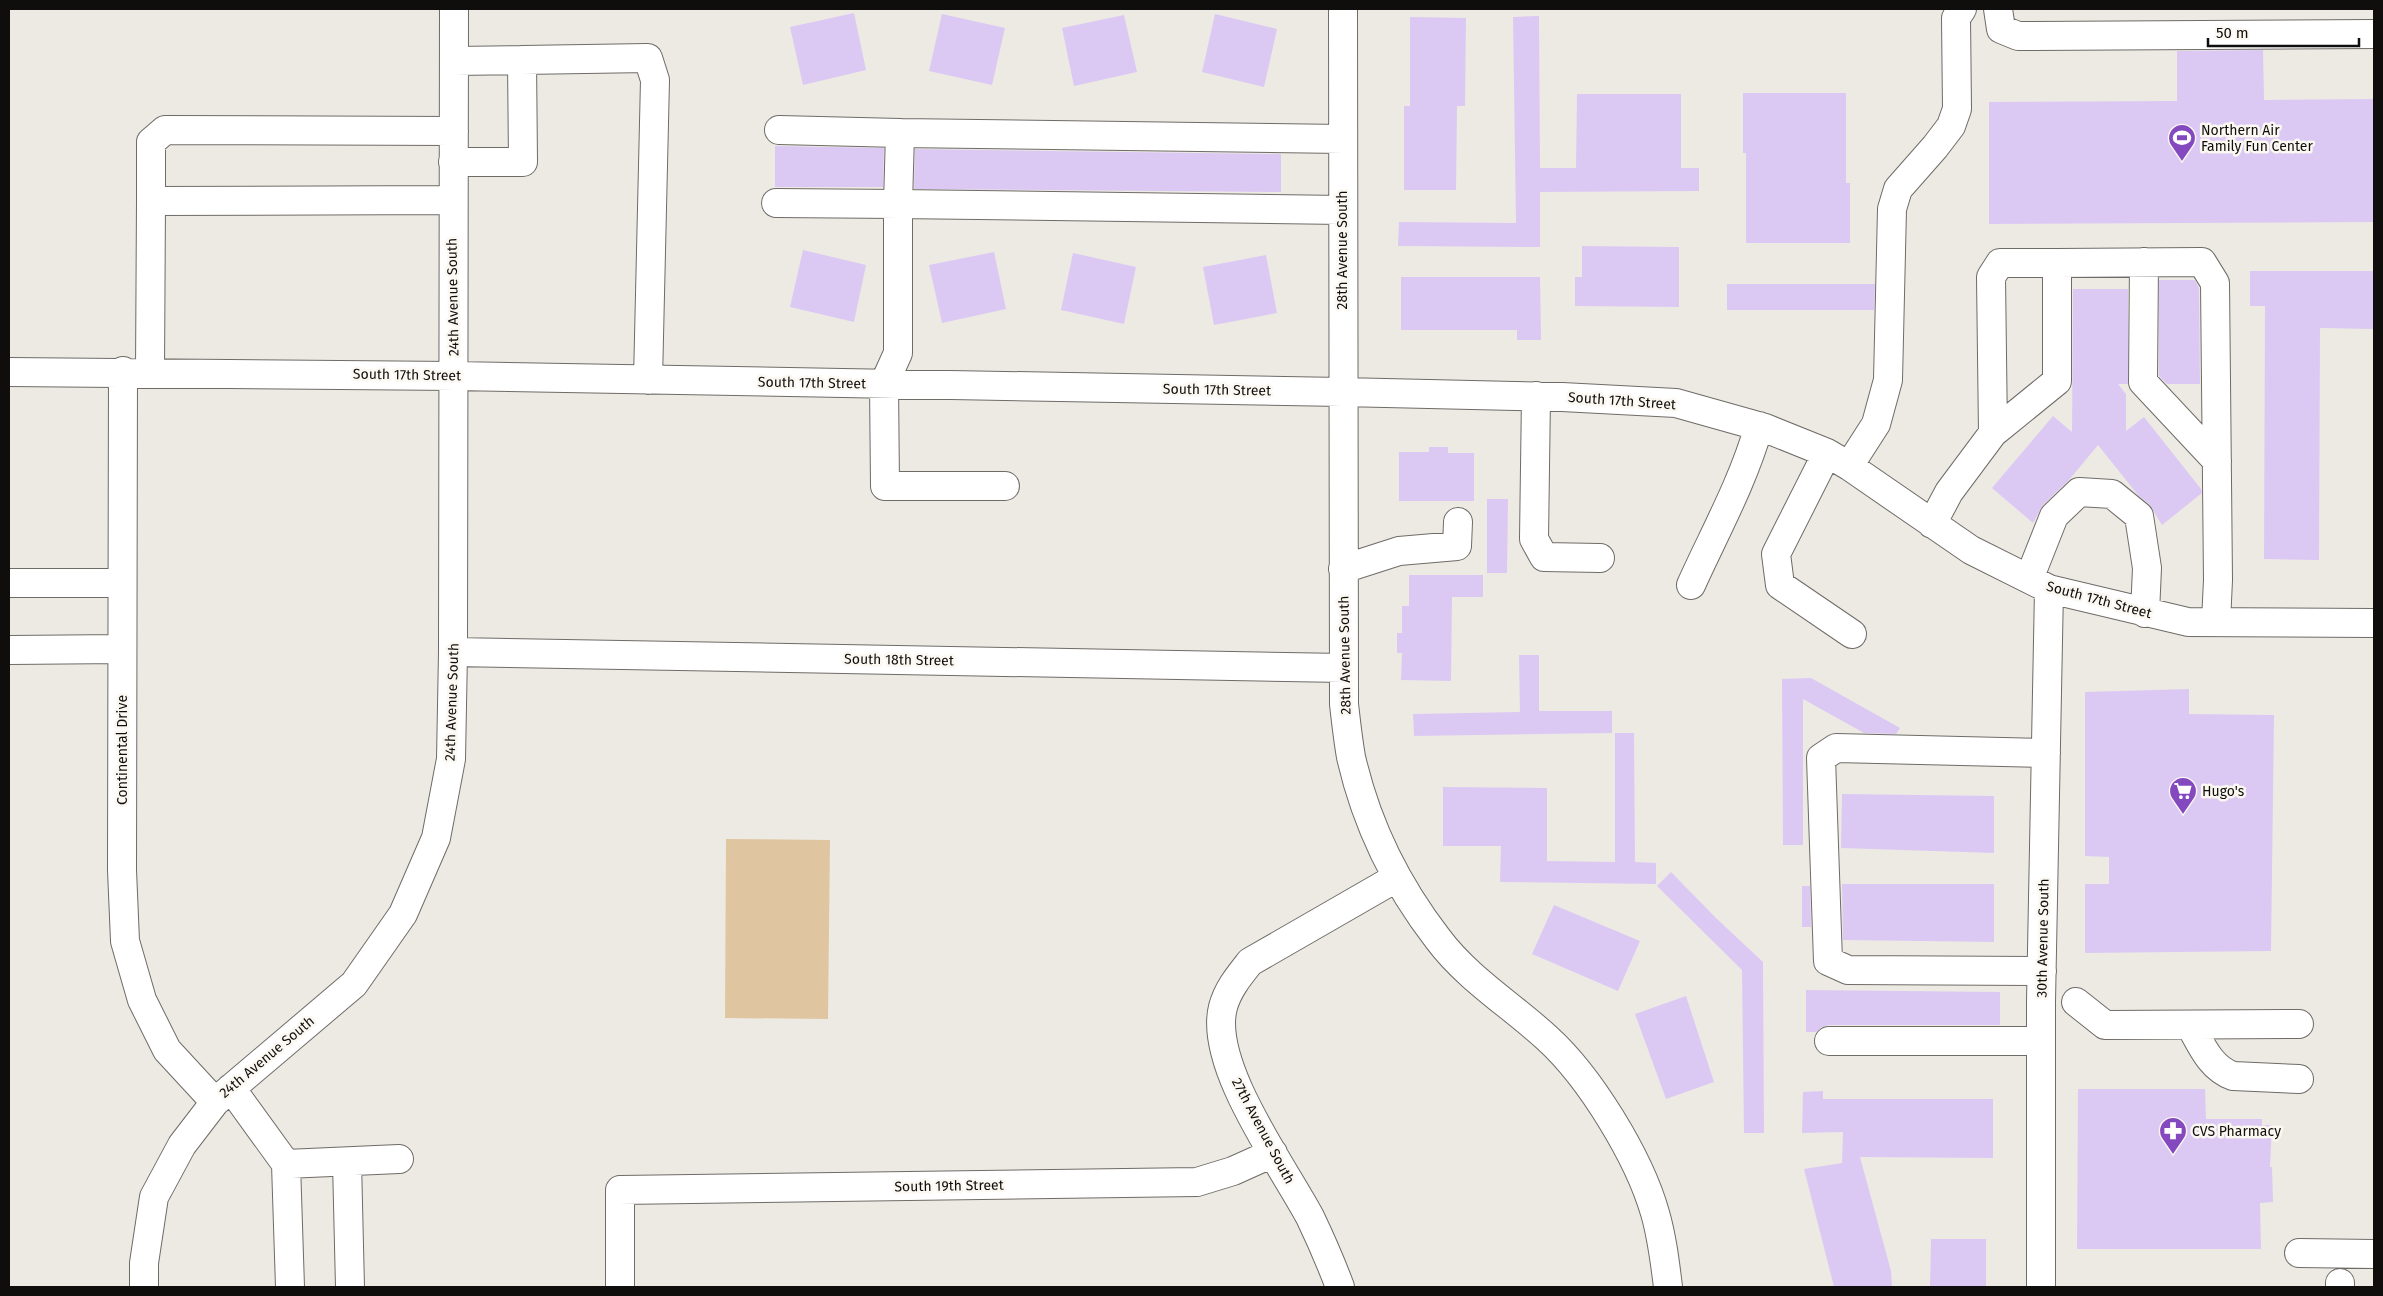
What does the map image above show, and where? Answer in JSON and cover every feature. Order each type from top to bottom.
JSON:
[{"type":"street","name":"24th Avenue South","points":[[144,1287],[144,1263],[154,1197],[182,1144],[223,1095],[354,984],[403,914],[436,838],[452,759],[454,652],[452,200],[454,9]]},
{"type":"street","name":"28th Avenue South","points":[[1343,9],[1342,392],[1344,704],[1351,757],[1368,812],[1396,878],[1438,940],[1460,965],[1549,1039],[1601,1104],[1637,1169],[1654,1211],[1663,1248],[1668,1287]]},
{"type":"street","points":[[1852,634],[1780,585],[1776,554],[1838,459],[1876,424],[1888,380],[1892,209],[1898,189],[1935,147],[1950,126],[1957,108],[1956,18],[1962,9]]},
{"type":"street","points":[[1998,9],[2001,29],[2018,36],[2374,34]]},
{"type":"street","points":[[454,61],[648,58],[655,80],[648,380]]},
{"type":"street","points":[[453,162],[523,162],[522,60]]},
{"type":"street","points":[[150,372],[151,142],[165,130],[454,131]]},
{"type":"street","points":[[779,130],[1343,139]]},
{"type":"street","points":[[900,133],[898,352],[884,384],[885,486],[1005,486]]},
{"type":"street","points":[[151,201],[452,200]]},
{"type":"street","points":[[776,203],[1343,210]]},
{"type":"street","points":[[2144,262],[2143,382],[2217,461]]},
{"type":"street","points":[[1993,433],[1991,277],[2000,263],[2202,262],[2215,283],[2218,580],[2216,622]]},
{"type":"street","points":[[1932,524],[1949,492],[1993,433],[2056,381],[2056,263]]},
{"type":"street","name":"South 17th Street","points":[[9,372],[123,371],[1342,392],[1536,396],[1676,403],[1759,426],[1838,459],[1971,550],[2039,584],[2145,613],[2188,622],[2374,623]]},
{"type":"street","name":"Continental Drive","points":[[123,371],[122,870],[125,941],[142,1000],[167,1050],[223,1095],[286,1164]]},
{"type":"street","points":[[1536,396],[1534,539],[1544,557],[1600,558]]},
{"type":"street","points":[[1691,584],[1733,496],[1751,454],[1759,426]]},
{"type":"street","name":"30th Avenue South","points":[[2041,1287],[2041,1041],[2046,753],[2039,584],[2042,541],[2054,516],[2079,492],[2112,494],[2139,516],[2147,568],[2145,613]]},
{"type":"street","points":[[1343,569],[1398,551],[1458,546],[1458,522]]},
{"type":"street","points":[[9,583],[122,583]]},
{"type":"street","points":[[9,650],[122,650]]},
{"type":"street","name":"South 18th Street","points":[[454,652],[1344,668]]},
{"type":"street","points":[[2042,971],[1848,970],[1828,961],[1821,758],[1836,748],[2046,753]]},
{"type":"street","name":"27th Avenue South","points":[[1340,1287],[1309,1217],[1236,1086],[1222,1047],[1222,1008],[1233,984],[1250,962],[1396,878]]},
{"type":"street","points":[[2076,1002],[2105,1025],[2298,1024]]},
{"type":"street","points":[[2190,1024],[2213,1064],[2222,1073],[2232,1076],[2298,1079]]},
{"type":"street","points":[[1829,1041],[2041,1041]]},
{"type":"street","name":"South 19th Street","points":[[620,1287],[620,1190],[1197,1182],[1233,1171],[1273,1153]]},
{"type":"street","points":[[290,1287],[286,1164],[399,1160]]},
{"type":"street","points":[[347,1162],[350,1287]]},
{"type":"street","points":[[2298,1253],[2374,1254]]},
{"type":"shaded area","points":[[726,839],[830,840],[828,1019],[725,1018]]},
{"type":"building","points":[[854,13],[866,70],[803,85],[790,27]]},
{"type":"building","points":[[942,14],[1005,28],[992,85],[929,71]]},
{"type":"building","points":[[1215,14],[1277,29],[1264,87],[1202,72]]},
{"type":"building","points":[[1124,15],[1137,72],[1074,86],[1062,28]]},
{"type":"building","points":[[1539,16],[1540,168],[1576,168],[1577,94],[1681,94],[1681,168],[1699,168],[1699,191],[1540,192],[1540,247],[1398,246],[1399,222],[1516,223],[1513,17]]},
{"type":"building","points":[[1410,17],[1466,18],[1465,106],[1457,106],[1456,190],[1404,190],[1404,106],[1410,106]]},
{"type":"building","name":"Northern Air Family Fun Center","points":[[2263,50],[2264,100],[2374,99],[2374,222],[1989,224],[1989,102],[2177,101],[2177,51]]},
{"type":"building","points":[[1743,93],[1846,93],[1846,183],[1850,183],[1850,243],[1746,243],[1746,153],[1743,153]]},
{"type":"building","points":[[775,146],[884,148],[883,187],[775,187]]},
{"type":"building","points":[[915,149],[1281,154],[1281,192],[914,189]]},
{"type":"building","points":[[1582,246],[1679,247],[1679,307],[1575,306],[1575,277],[1582,277]]},
{"type":"building","points":[[803,250],[866,265],[854,322],[790,307]]},
{"type":"building","points":[[994,252],[1006,309],[942,323],[929,265]]},
{"type":"building","points":[[1073,253],[1136,267],[1124,324],[1061,310]]},
{"type":"building","points":[[1266,255],[1277,313],[1214,325],[1203,267]]},
{"type":"building","points":[[2250,271],[2374,271],[2374,329],[2320,328],[2319,560],[2264,559],[2265,306],[2250,306]]},
{"type":"building","points":[[1401,277],[1540,277],[1541,340],[1517,340],[1517,330],[1401,330]]},
{"type":"building","points":[[2159,280],[2195,280],[2199,288],[2200,384],[2167,384],[2159,376]]},
{"type":"building","points":[[1727,284],[1875,284],[1874,310],[1727,310]]},
{"type":"building","points":[[2073,289],[2128,289],[2128,384],[2118,384],[2126,394],[2126,431],[2144,417],[2201,489],[2202,493],[2162,525],[2149,504],[2138,495],[2098,445],[2069,480],[2043,505],[2033,523],[1992,488],[2053,416],[2072,432]]},
{"type":"building","points":[[1429,447],[1448,447],[1448,453],[1474,453],[1474,501],[1399,501],[1399,452],[1429,452]]},
{"type":"building","points":[[1487,499],[1508,499],[1507,573],[1487,573]]},
{"type":"building","points":[[1409,575],[1483,575],[1483,597],[1452,597],[1451,681],[1401,680],[1402,653],[1397,653],[1397,633],[1402,633],[1402,606],[1409,606]]},
{"type":"building","points":[[1519,655],[1539,655],[1539,711],[1612,711],[1612,733],[1414,736],[1413,714],[1520,712]]},
{"type":"building","points":[[1811,678],[1900,728],[1896,734],[1864,733],[1803,699],[1803,845],[1783,845],[1782,679]]},
{"type":"building","points":[[2189,689],[2189,714],[2274,715],[2271,951],[2085,953],[2085,884],[2109,884],[2109,857],[2085,856],[2085,692]]},
{"type":"building","points":[[1615,733],[1634,733],[1635,862],[1656,863],[1656,884],[1500,882],[1501,846],[1443,846],[1443,787],[1547,788],[1547,861],[1615,862]]},
{"type":"building","points":[[1842,794],[1994,796],[1994,853],[1841,848]]},
{"type":"building","points":[[1671,872],[1763,962],[1764,1133],[1744,1133],[1742,970],[1657,886]]},
{"type":"building","points":[[1842,884],[1994,884],[1994,942],[1843,940]]},
{"type":"building","points":[[1802,886],[1810,886],[1811,927],[1802,927]]},
{"type":"building","points":[[1554,905],[1640,941],[1618,991],[1532,954]]},
{"type":"building","points":[[1806,990],[2000,992],[2000,1025],[1829,1025],[1822,1027],[1816,1032],[1806,1032]]},
{"type":"building","points":[[1686,996],[1714,1082],[1666,1099],[1635,1014]]},
{"type":"building","name":"CVS Pharmacy","points":[[2078,1089],[2205,1089],[2206,1119],[2262,1119],[2262,1125],[2272,1125],[2270,1167],[2272,1167],[2273,1202],[2260,1203],[2261,1249],[2077,1249]]},
{"type":"building","points":[[1823,1091],[1823,1099],[1993,1099],[1993,1158],[1860,1157],[1891,1271],[1892,1287],[1834,1287],[1804,1169],[1842,1163],[1843,1132],[1802,1133],[1803,1092]]},
{"type":"building","points":[[1931,1239],[1986,1239],[1986,1287],[1930,1287]]},
{"type":"place","name":"Northern Air Family Fun Center","points":[[2182,162]]},
{"type":"place","name":"Hugo's","points":[[2183,815]]},
{"type":"place","name":"CVS Pharmacy","points":[[2173,1155]]}]
